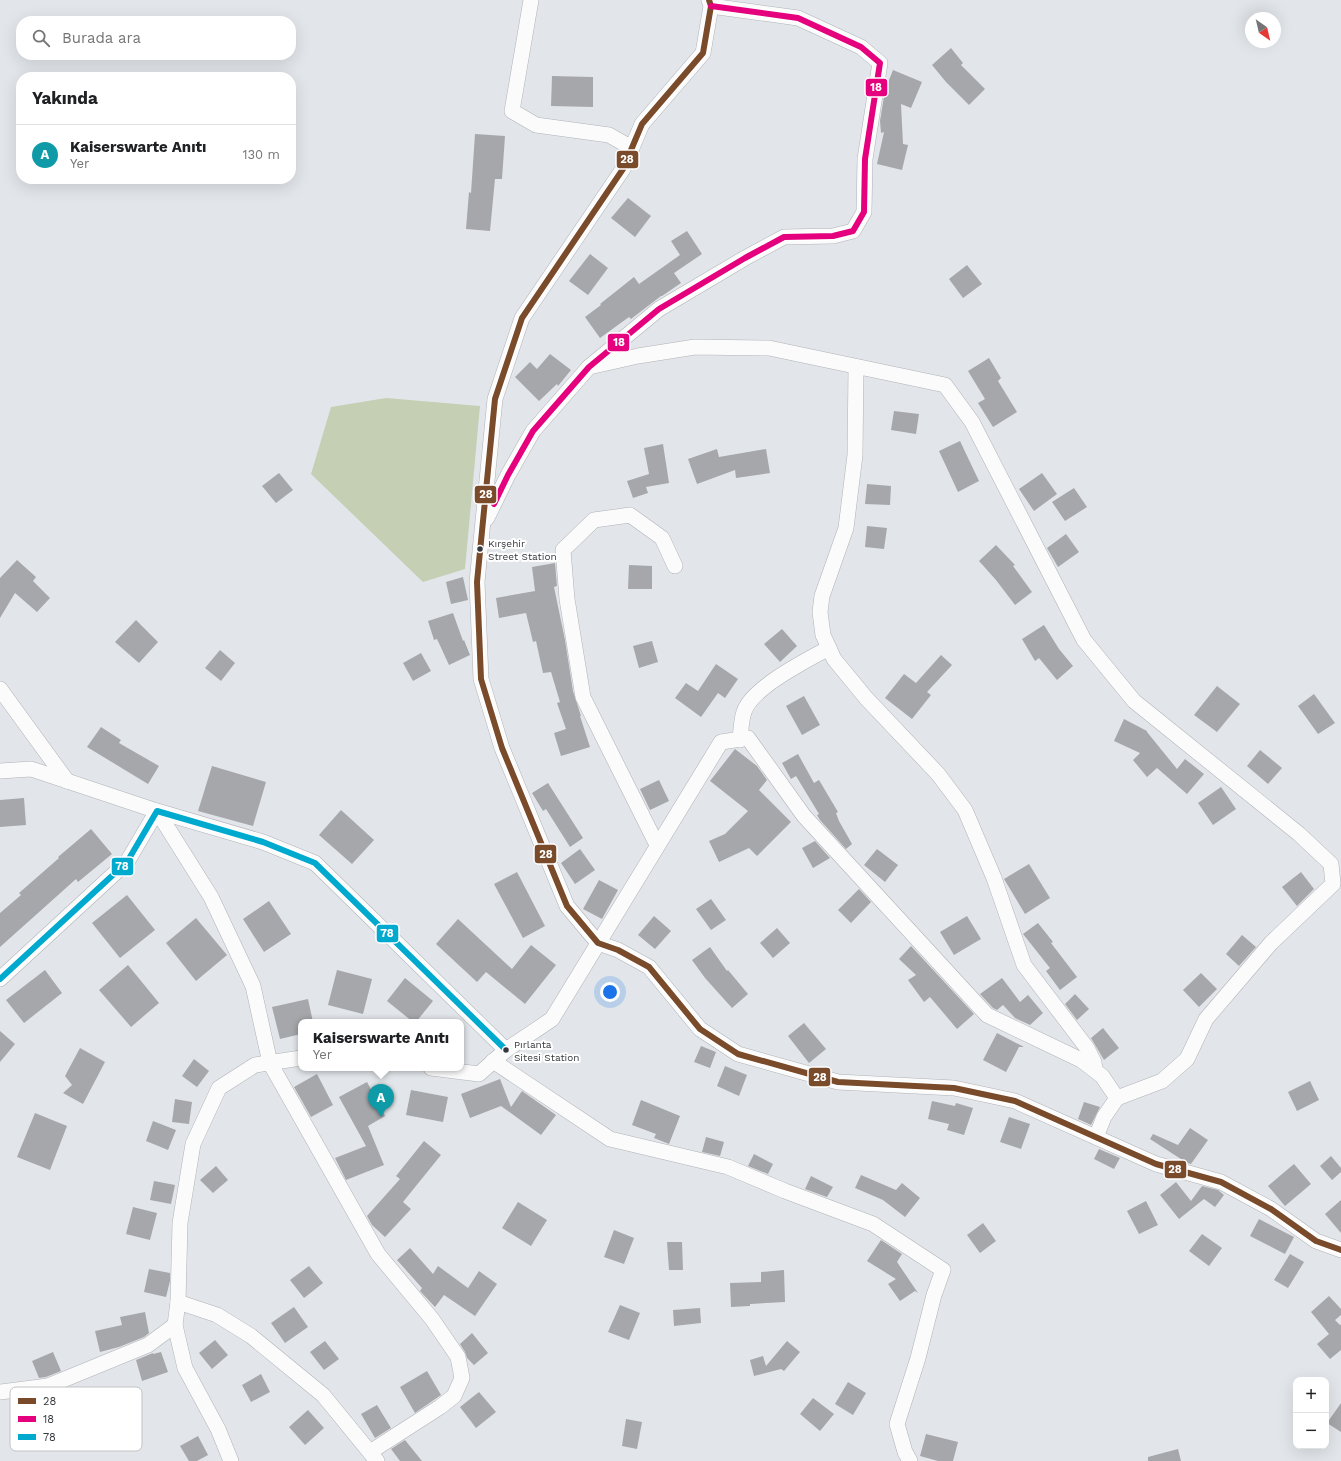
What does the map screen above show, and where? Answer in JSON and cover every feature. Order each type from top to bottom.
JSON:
[{"type":"street","points":[[532,0],[512,111],[536,125],[609,135],[632,148]]},
{"type":"street","points":[[483,527],[508,475],[533,431],[589,367],[659,309],[745,258],[784,237],[833,236],[853,231],[864,212],[865,159],[880,63],[861,47],[798,18],[710,3],[703,53],[642,124],[623,169],[522,318],[495,399],[477,582],[481,679],[502,748],[567,906],[598,943],[618,950],[649,967],[700,1029],[738,1054],[838,1082],[954,1088],[1015,1101],[1156,1164],[1221,1182],[1271,1209],[1316,1241],[1341,1250]]},
{"type":"street","points":[[589,367],[638,356],[695,347],[769,348],[945,384],[972,422],[1084,640],[1134,701],[1299,834],[1331,864],[1333,884],[1271,943],[1206,1019],[1187,1059],[1162,1081],[1117,1098],[1104,1117],[1096,1138]]},
{"type":"street","points":[[856,367],[855,454],[846,528],[822,596],[820,612],[823,635],[834,659],[866,698],[938,774],[965,810],[994,878],[1024,965],[1087,1048],[1094,1062],[1095,1070]]},
{"type":"street","points":[[657,845],[583,697],[567,599],[563,550],[594,520],[630,515],[662,538],[675,566]]},
{"type":"street","points":[[740,740],[744,712],[749,702],[774,679],[828,648]]},
{"type":"street","points":[[0,689],[67,782]]},
{"type":"street","points":[[456,1071],[480,1074],[506,1050],[552,1019],[721,742],[748,738],[804,816],[987,1015],[1081,1060],[1102,1076],[1117,1098]]},
{"type":"street","points":[[0,771],[31,769],[157,811],[263,842],[315,863],[506,1050]]},
{"type":"street","points":[[0,979],[127,862],[157,811]]},
{"type":"street","points":[[157,811],[211,897],[254,986],[270,1063],[378,1254],[432,1319],[458,1357],[462,1378],[454,1396],[374,1457],[323,1395],[251,1336],[217,1315],[178,1302]]},
{"type":"street","points":[[231,1461],[218,1429],[185,1368],[174,1325],[178,1302],[180,1223],[193,1144],[219,1088],[255,1065],[298,1058]]},
{"type":"street","points":[[493,1061],[610,1139],[728,1167],[785,1191],[873,1224],[943,1270],[934,1295],[918,1358],[898,1424],[905,1452],[910,1461]]},
{"type":"street","points":[[40,1387],[48,1386],[148,1345],[174,1325]]},
{"type":"street","points":[[0,1392],[10,1391]]},
{"type":"green space","points":[[386,398],[480,406],[465,569],[423,582],[311,474],[331,407]]},
{"type":"building","points":[[951,48],[963,63],[961,65],[985,89],[969,105],[946,82],[932,65]]},
{"type":"building","points":[[893,70],[922,82],[911,108],[901,104],[903,144],[908,145],[902,170],[877,164],[884,132],[881,133],[880,121],[885,90]]},
{"type":"building","points":[[552,76],[593,77],[593,107],[551,106]]},
{"type":"building","points":[[475,134],[505,136],[502,179],[495,179],[490,231],[466,229],[469,192],[471,193]]},
{"type":"building","points":[[628,198],[651,216],[635,237],[611,218]]},
{"type":"building","points":[[687,231],[702,254],[674,273],[681,283],[631,319],[629,317],[600,338],[585,317],[634,277],[639,284],[680,255],[671,241]]},
{"type":"building","points":[[590,254],[608,268],[588,295],[569,281]]},
{"type":"building","points":[[967,265],[982,284],[963,298],[949,279]]},
{"type":"building","points":[[550,354],[571,370],[558,386],[557,384],[539,401],[515,377],[530,362],[537,369]]},
{"type":"building","points":[[989,358],[1001,378],[998,381],[1017,412],[993,427],[978,403],[985,399],[968,371]]},
{"type":"building","points":[[894,411],[919,414],[916,434],[891,430]]},
{"type":"building","points":[[960,441],[979,481],[958,492],[939,451]]},
{"type":"building","points":[[663,444],[669,483],[646,487],[648,493],[633,498],[627,481],[649,474],[644,448]]},
{"type":"building","points":[[717,449],[719,457],[766,449],[770,473],[736,478],[735,470],[697,484],[688,459]]},
{"type":"building","points":[[279,473],[293,490],[276,503],[262,486]]},
{"type":"building","points":[[1042,473],[1057,494],[1034,511],[1019,489]]},
{"type":"building","points":[[867,484],[891,486],[890,505],[865,504]]},
{"type":"building","points":[[1074,488],[1087,507],[1065,521],[1052,502]]},
{"type":"building","points":[[867,526],[887,528],[884,549],[865,547]]},
{"type":"building","points":[[1066,534],[1079,552],[1058,567],[1047,548]]},
{"type":"building","points":[[996,545],[1015,565],[1013,566],[1032,592],[1015,605],[979,561]]},
{"type":"building","points":[[17,560],[36,577],[33,581],[50,598],[37,612],[15,593],[0,618],[0,578]]},
{"type":"building","points":[[555,563],[557,586],[554,587],[565,640],[573,691],[590,747],[561,756],[554,733],[566,729],[557,703],[560,702],[551,672],[543,673],[536,641],[533,642],[526,613],[499,618],[496,598],[535,591],[532,567]]},
{"type":"building","points":[[629,565],[652,566],[652,589],[628,589]]},
{"type":"building","points":[[463,577],[468,600],[451,604],[446,582]]},
{"type":"building","points":[[453,613],[463,641],[464,640],[470,655],[449,665],[437,639],[434,640],[428,621]]},
{"type":"building","points":[[136,620],[158,642],[139,663],[115,642]]},
{"type":"building","points":[[1044,625],[1059,649],[1073,666],[1057,680],[1039,658],[1035,661],[1022,639]]},
{"type":"building","points":[[782,629],[797,646],[780,662],[764,644]]},
{"type":"building","points":[[652,641],[658,662],[639,668],[633,646]]},
{"type":"building","points":[[220,650],[235,663],[221,681],[205,668]]},
{"type":"building","points":[[421,653],[431,671],[413,681],[403,663]]},
{"type":"building","points":[[941,655],[952,665],[927,692],[931,695],[912,719],[885,698],[904,674],[916,683]]},
{"type":"building","points":[[716,664],[738,679],[725,698],[718,693],[701,717],[675,698],[686,683],[698,691]]},
{"type":"building","points":[[1217,686],[1240,704],[1217,732],[1194,715]]},
{"type":"building","points":[[1314,694],[1335,723],[1318,734],[1298,706]]},
{"type":"building","points":[[804,696],[820,725],[802,735],[786,706]]},
{"type":"building","points":[[1124,719],[1147,731],[1177,769],[1185,759],[1204,774],[1187,794],[1157,768],[1147,777],[1133,760],[1140,753],[1114,741]]},
{"type":"building","points":[[101,727],[121,740],[119,743],[159,766],[148,784],[87,747]]},
{"type":"building","points":[[735,749],[757,766],[767,780],[759,790],[791,822],[757,856],[749,848],[719,862],[709,841],[725,834],[748,811],[710,781]]},
{"type":"building","points":[[1260,750],[1282,768],[1268,784],[1247,766]]},
{"type":"building","points":[[798,754],[814,783],[819,780],[838,812],[836,813],[839,821],[852,844],[846,849],[820,820],[817,815],[819,814],[796,776],[791,779],[782,763]]},
{"type":"building","points":[[212,766],[266,782],[253,826],[198,811]]},
{"type":"building","points":[[659,780],[669,801],[650,810],[640,789]]},
{"type":"building","points":[[548,783],[583,838],[570,847],[546,809],[543,811],[532,793]]},
{"type":"building","points":[[1221,787],[1236,809],[1213,825],[1198,803]]},
{"type":"building","points":[[24,798],[26,825],[0,827],[0,800]]},
{"type":"building","points":[[341,810],[374,840],[352,864],[319,835]]},
{"type":"building","points":[[91,829],[112,854],[78,882],[76,879],[0,947],[0,913],[21,895],[19,893],[59,858],[58,857]]},
{"type":"building","points":[[815,841],[830,858],[813,868],[802,848]]},
{"type":"building","points":[[580,849],[595,870],[575,884],[561,863]]},
{"type":"building","points":[[877,849],[898,865],[885,882],[864,865]]},
{"type":"building","points":[[1029,864],[1050,898],[1025,914],[1004,879]]},
{"type":"building","points":[[517,872],[545,926],[523,938],[494,884]]},
{"type":"building","points":[[1301,872],[1314,889],[1297,906],[1282,887]]},
{"type":"building","points":[[599,880],[618,890],[602,919],[583,909]]},
{"type":"building","points":[[859,889],[871,902],[851,923],[838,910]]},
{"type":"building","points":[[127,895],[155,930],[120,958],[92,923]]},
{"type":"building","points":[[711,899],[726,920],[711,930],[696,909]]},
{"type":"building","points":[[269,901],[291,934],[264,952],[243,919]]},
{"type":"building","points":[[654,916],[671,931],[655,949],[638,935]]},
{"type":"building","points":[[967,916],[981,939],[954,955],[940,932]]},
{"type":"building","points":[[196,918],[227,955],[196,981],[166,943]]},
{"type":"building","points":[[458,919],[512,969],[531,945],[556,965],[525,1004],[486,972],[477,982],[436,944]]},
{"type":"building","points":[[1038,923],[1077,977],[1060,990],[1046,971],[1050,968],[1023,934]]},
{"type":"building","points":[[777,928],[790,943],[773,958],[760,943]]},
{"type":"building","points":[[1242,935],[1256,947],[1239,966],[1226,954]]},
{"type":"building","points":[[911,946],[974,1014],[957,1029],[930,997],[924,1002],[908,980],[916,975],[899,959]]},
{"type":"building","points":[[710,947],[727,971],[728,970],[748,994],[732,1008],[705,978],[692,960]]},
{"type":"building","points":[[128,965],[159,1003],[131,1027],[99,990]]},
{"type":"building","points":[[45,970],[62,993],[24,1023],[6,1000]]},
{"type":"building","points":[[337,970],[372,979],[363,1014],[328,1005]]},
{"type":"building","points":[[1201,973],[1217,989],[1199,1007],[1183,990]]},
{"type":"building","points":[[405,978],[433,1001],[418,1019],[409,1019],[387,1001]]},
{"type":"building","points":[[1002,978],[1020,1002],[1028,995],[1043,1013],[1030,1025],[1015,1018],[1003,1005],[997,1010],[993,1008],[980,994]]},
{"type":"building","points":[[1075,994],[1089,1009],[1077,1020],[1065,1004]]},
{"type":"building","points":[[308,999],[312,1019],[298,1019],[298,1035],[280,1039],[272,1007]]},
{"type":"building","points":[[804,1023],[826,1049],[809,1063],[788,1036]]},
{"type":"building","points":[[1103,1028],[1119,1048],[1104,1060],[1091,1038]]},
{"type":"building","points":[[0,1031],[15,1044],[0,1062]]},
{"type":"building","points":[[997,1033],[1024,1047],[1019,1047],[1006,1072],[983,1060]]},
{"type":"building","points":[[701,1046],[716,1052],[710,1068],[694,1062]]},
{"type":"building","points":[[80,1048],[105,1062],[83,1104],[63,1093],[72,1085],[65,1076]]},
{"type":"building","points":[[194,1059],[209,1071],[197,1087],[182,1076]]},
{"type":"building","points":[[725,1066],[747,1075],[739,1096],[717,1086]]},
{"type":"building","points":[[317,1074],[333,1105],[311,1117],[294,1087]]},
{"type":"building","points":[[500,1079],[511,1107],[522,1091],[556,1115],[541,1135],[501,1106],[470,1118],[461,1094]]},
{"type":"building","points":[[1310,1081],[1319,1100],[1297,1111],[1288,1092]]},
{"type":"building","points":[[367,1082],[385,1116],[368,1126],[384,1165],[346,1180],[335,1158],[366,1146],[339,1097]]},
{"type":"building","points":[[411,1090],[448,1097],[443,1122],[406,1115]]},
{"type":"building","points":[[175,1099],[192,1102],[189,1124],[172,1122]]},
{"type":"building","points":[[641,1100],[680,1116],[669,1144],[654,1138],[656,1134],[632,1125]]},
{"type":"building","points":[[932,1101],[955,1106],[956,1103],[973,1108],[964,1135],[947,1130],[949,1124],[928,1119]]},
{"type":"building","points":[[1084,1102],[1100,1107],[1091,1125],[1078,1119]]},
{"type":"building","points":[[35,1113],[67,1126],[50,1170],[17,1157]]},
{"type":"building","points":[[1009,1117],[1030,1124],[1021,1149],[1000,1142]]},
{"type":"building","points":[[153,1121],[176,1130],[168,1150],[146,1141]]},
{"type":"building","points":[[1190,1128],[1208,1140],[1191,1164],[1187,1163],[1150,1139],[1153,1134],[1178,1145]]},
{"type":"building","points":[[706,1137],[724,1142],[720,1156],[702,1152]]},
{"type":"building","points":[[424,1141],[441,1155],[403,1202],[411,1209],[385,1237],[372,1225],[367,1216],[400,1179],[396,1176]]},
{"type":"building","points":[[1099,1149],[1120,1158],[1114,1169],[1094,1159]]},
{"type":"building","points":[[754,1154],[773,1164],[768,1174],[748,1166]]},
{"type":"building","points":[[1331,1156],[1341,1168],[1341,1172],[1332,1180],[1320,1166]]},
{"type":"building","points":[[1294,1164],[1311,1184],[1285,1206],[1268,1186]]},
{"type":"building","points":[[216,1166],[228,1180],[213,1193],[200,1180]]},
{"type":"building","points":[[861,1175],[896,1190],[902,1183],[920,1198],[905,1217],[883,1200],[855,1188]]},
{"type":"building","points":[[811,1176],[833,1187],[827,1197],[805,1189]]},
{"type":"building","points":[[154,1181],[175,1185],[171,1204],[150,1200]]},
{"type":"building","points":[[1176,1182],[1191,1201],[1202,1186],[1218,1190],[1224,1195],[1215,1207],[1204,1199],[1179,1219],[1160,1195]]},
{"type":"building","points":[[1341,1200],[1341,1233],[1325,1214]]},
{"type":"building","points":[[1146,1201],[1158,1225],[1139,1234],[1127,1211]]},
{"type":"building","points":[[518,1202],[547,1220],[531,1246],[502,1228]]},
{"type":"building","points":[[133,1207],[157,1213],[150,1240],[126,1234]]},
{"type":"building","points":[[1259,1219],[1294,1237],[1285,1254],[1250,1236]]},
{"type":"building","points":[[983,1223],[996,1241],[980,1253],[967,1235]]},
{"type":"building","points":[[614,1230],[634,1238],[624,1264],[604,1257]]},
{"type":"building","points":[[1202,1234],[1222,1248],[1209,1266],[1189,1251]]},
{"type":"building","points":[[881,1240],[902,1254],[897,1262],[918,1293],[915,1291],[900,1301],[888,1284],[896,1279],[867,1261]]},
{"type":"building","points":[[667,1242],[682,1242],[683,1270],[669,1270]]},
{"type":"building","points":[[410,1248],[433,1274],[438,1266],[468,1288],[479,1271],[497,1284],[475,1316],[444,1295],[435,1307],[420,1291],[422,1288],[397,1260]]},
{"type":"building","points":[[1290,1254],[1304,1262],[1288,1288],[1274,1280]]},
{"type":"building","points":[[309,1266],[323,1283],[304,1298],[290,1280]]},
{"type":"building","points":[[149,1269],[170,1273],[170,1281],[166,1297],[144,1292]]},
{"type":"building","points":[[784,1270],[785,1302],[750,1304],[750,1306],[731,1307],[730,1283],[761,1282],[761,1272]]},
{"type":"building","points":[[1329,1296],[1341,1309],[1341,1315],[1335,1320],[1340,1325],[1341,1324],[1341,1350],[1330,1359],[1317,1344],[1329,1334],[1311,1312]]},
{"type":"building","points":[[620,1305],[640,1313],[629,1340],[608,1332]]},
{"type":"building","points":[[294,1307],[308,1327],[285,1343],[271,1323]]},
{"type":"building","points":[[700,1308],[701,1323],[674,1326],[673,1310]]},
{"type":"building","points":[[145,1312],[149,1333],[144,1337],[119,1347],[100,1352],[95,1331],[122,1325],[120,1317]]},
{"type":"building","points":[[472,1333],[488,1353],[474,1365],[467,1358],[460,1344]]},
{"type":"building","points":[[215,1340],[228,1355],[212,1369],[199,1353]]},
{"type":"building","points":[[325,1341],[339,1359],[324,1370],[310,1352]]},
{"type":"building","points":[[787,1341],[800,1352],[784,1371],[781,1369],[754,1376],[750,1360],[763,1356],[766,1366]]},
{"type":"building","points":[[53,1352],[61,1371],[39,1378],[32,1361]]},
{"type":"building","points":[[161,1352],[168,1372],[142,1381],[136,1360],[153,1353]]},
{"type":"building","points":[[427,1371],[441,1395],[415,1413],[400,1387]]},
{"type":"building","points":[[261,1374],[270,1392],[251,1402],[242,1385]]},
{"type":"building","points":[[848,1382],[866,1393],[853,1415],[835,1404]]},
{"type":"building","points":[[479,1392],[496,1412],[476,1428],[460,1407]]},
{"type":"building","points":[[813,1398],[834,1414],[820,1431],[800,1414]]},
{"type":"building","points":[[1341,1403],[1341,1432],[1329,1424],[1329,1420]]},
{"type":"building","points":[[377,1405],[391,1428],[375,1438],[361,1414]]},
{"type":"building","points":[[308,1410],[324,1428],[305,1445],[289,1427]]},
{"type":"building","points":[[626,1419],[642,1422],[637,1449],[622,1446]]},
{"type":"building","points":[[926,1434],[958,1442],[953,1461],[938,1461],[920,1456]]},
{"type":"building","points":[[198,1436],[208,1455],[197,1461],[189,1461],[180,1446]]},
{"type":"building","points":[[405,1440],[422,1461],[400,1461],[391,1449]]},
{"type":"building","points":[[1178,1449],[1181,1461],[1148,1461],[1148,1457]]},
{"type":"transit line","name":"28","points":[[709,0],[711,6],[703,53],[642,124],[623,169],[522,318],[495,399],[477,582],[481,679],[502,748],[567,906],[598,943],[618,950],[649,967],[700,1029],[738,1054],[838,1082],[954,1088],[1015,1101],[1156,1164],[1221,1182],[1271,1209],[1316,1241],[1341,1250]]},
{"type":"transit line","name":"18","points":[[494,504],[508,475],[533,431],[589,367],[659,309],[745,258],[784,237],[833,236],[853,231],[864,212],[865,159],[880,63],[861,47],[798,18],[711,6]]},
{"type":"transit line","name":"78","points":[[0,979],[127,862],[157,811],[263,842],[315,863],[506,1050]]},
{"type":"place","name":"Kırşehir Street Station","points":[[480,549]]},
{"type":"place","name":"Pırlanta Sitesi Station","points":[[506,1050]]},
{"type":"place","name":"Kaiserswarte Anıtı","points":[[381,1117]]}]
